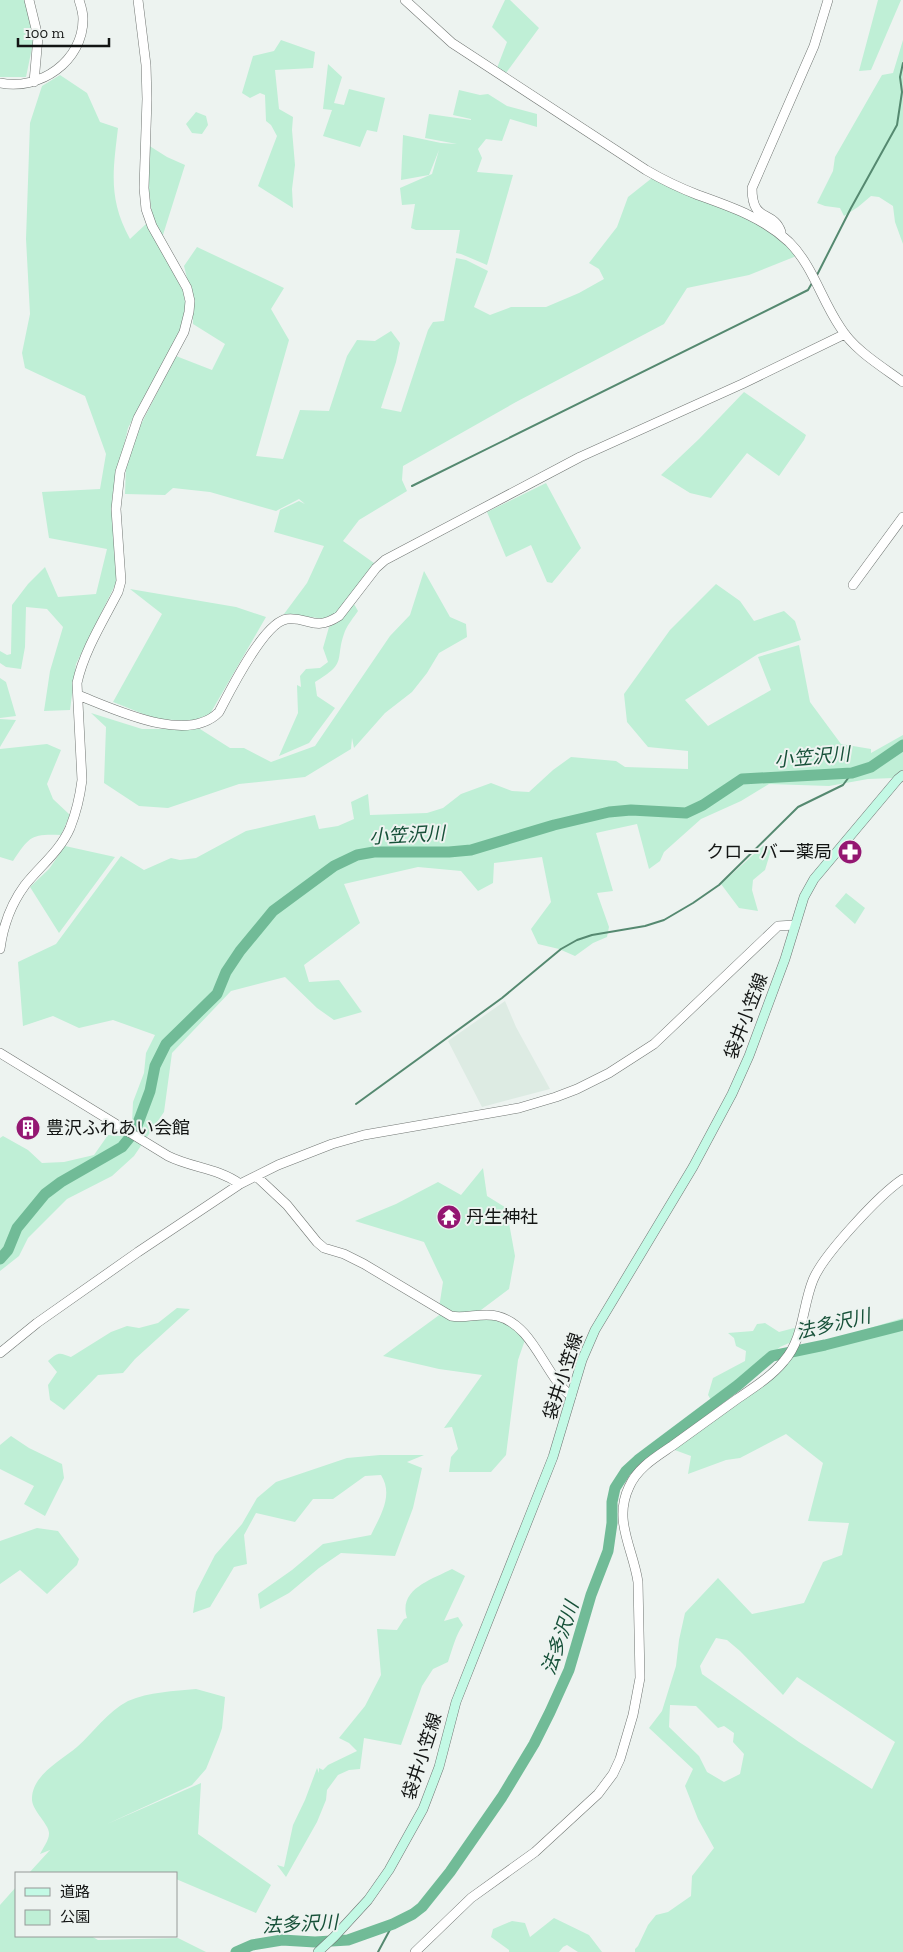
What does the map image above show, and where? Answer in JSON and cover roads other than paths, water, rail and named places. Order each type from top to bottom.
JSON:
[{"type":"main road","name":"袋井小笠線","points":[[320,1949],[334,1938],[368,1900],[389,1870],[423,1809],[439,1767],[456,1702],[553,1457],[582,1360],[596,1330],[692,1167],[732,1094],[770,1002],[804,897],[814,879],[903,774]]},
{"type":"street","points":[[29,0],[38,37],[34,82]]},
{"type":"street","points":[[0,84],[34,82],[52,73],[71,56],[82,30],[84,17],[79,0]]},
{"type":"street","points":[[0,948],[8,914],[25,885],[54,853],[70,829],[82,780],[77,683],[85,656],[118,592],[121,581],[116,509],[120,472],[138,418],[184,332],[189,312],[190,301],[187,288],[152,226],[146,208],[144,188],[147,99],[146,65],[138,0]]},
{"type":"street","points":[[405,0],[452,43],[639,166],[675,186],[748,213],[769,225],[796,250],[811,272],[832,315],[851,342],[903,382]]},
{"type":"street","points":[[783,237],[780,227],[754,208],[752,188],[811,52],[828,0]]},
{"type":"street","points":[[78,695],[156,724],[192,724],[211,719],[218,712],[263,637],[276,624],[284,620],[301,620],[313,624],[331,621],[339,616],[376,568],[385,560],[580,457],[742,384],[845,334]]},
{"type":"street","points":[[853,585],[903,517]]},
{"type":"street","points":[[0,1354],[38,1323],[240,1184],[256,1176],[307,1153],[364,1135],[518,1108],[556,1097],[609,1073],[654,1044],[778,926],[795,924]]},
{"type":"street","points":[[0,1052],[177,1161],[221,1172],[240,1184]]},
{"type":"street","points":[[256,1176],[287,1205],[316,1242],[324,1248],[344,1254],[364,1264],[452,1316],[490,1315],[505,1318],[514,1323],[540,1356],[563,1390],[571,1396]]},
{"type":"street","points":[[414,1952],[470,1898],[534,1852],[598,1794],[613,1774],[620,1759],[633,1716],[640,1678],[638,1582],[636,1567],[622,1519],[622,1509],[627,1491],[641,1469],[774,1372],[785,1360],[799,1334],[813,1280],[821,1265],[881,1197],[903,1179]]},
{"type":"waterway","points":[[817,275],[851,208],[897,125],[902,92],[900,77],[903,63]]},
{"type":"waterway","points":[[412,486],[808,290],[812,283]]},
{"type":"waterway","name":"小笠沢川","points":[[0,1259],[8,1250],[17,1228],[45,1194],[61,1182],[122,1147],[135,1131],[150,1091],[155,1066],[166,1044],[217,994],[226,972],[240,951],[273,911],[334,866],[357,855],[374,852],[449,852],[471,850],[554,825],[609,812],[631,810],[686,813],[703,805],[742,779],[852,773],[871,767],[903,745]]},
{"type":"waterway","points":[[356,1104],[502,998],[561,949],[577,940],[592,935],[645,926],[664,920],[693,903],[719,885],[798,807],[843,785],[852,773]]},
{"type":"waterway","name":"法多沢川","points":[[236,1952],[252,1945],[282,1940],[315,1942],[348,1940],[393,1924],[422,1907],[450,1872],[502,1797],[534,1744],[550,1712],[569,1670],[591,1595],[608,1551],[615,1488],[626,1471],[738,1385],[772,1356],[825,1345],[903,1325]]},
{"type":"waterway","points":[[378,1952],[393,1924]]},
{"type":"place","name":"クローバー薬局","points":[[850,852]]},
{"type":"place","name":"豊沢ふれあい会館","points":[[28,1128]]},
{"type":"place","name":"丹生神社","points":[[449,1217]]}]
